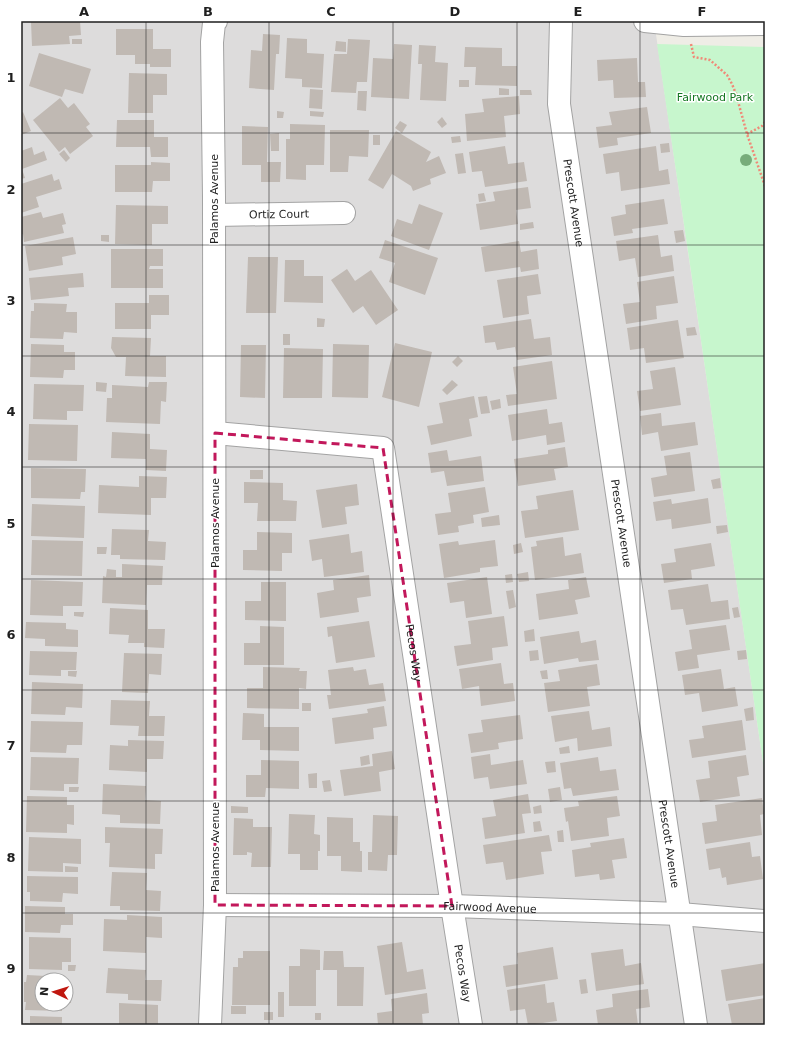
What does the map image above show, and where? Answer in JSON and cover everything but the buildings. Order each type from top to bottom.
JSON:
[{"type":"street","name":"Palamos Avenue","points":[[210,1025],[214,904],[214,215],[212,42],[214,23],[216,21]]},
{"type":"street","name":"Prescott Avenue","points":[[561,21],[559,104],[696,1025]]},
{"type":"street","points":[[645,21],[684,25],[765,24]]},
{"type":"street","name":"Ortiz Court","points":[[214,215],[344,213]]},
{"type":"street","name":"Pecos Way","points":[[214,433],[383,448],[452,906],[472,1025]]},
{"type":"street","name":"Fairwood Avenue","points":[[214,904],[452,906],[680,914],[765,921]]},
{"type":"path","points":[[691,43],[694,57],[710,60],[727,74],[736,94],[747,134],[765,186]]},
{"type":"path","points":[[747,134],[762,126],[765,122]]},
{"type":"highlighted area","points":[[215,433],[383,448],[452,906],[215,905]]},
{"type":"shaded area","points":[[21,21],[654,21],[765,776],[765,1025],[21,1025]]},
{"type":"green space","name":"Fairwood Park","points":[[657,44],[765,47],[765,776],[689,258]]}]
